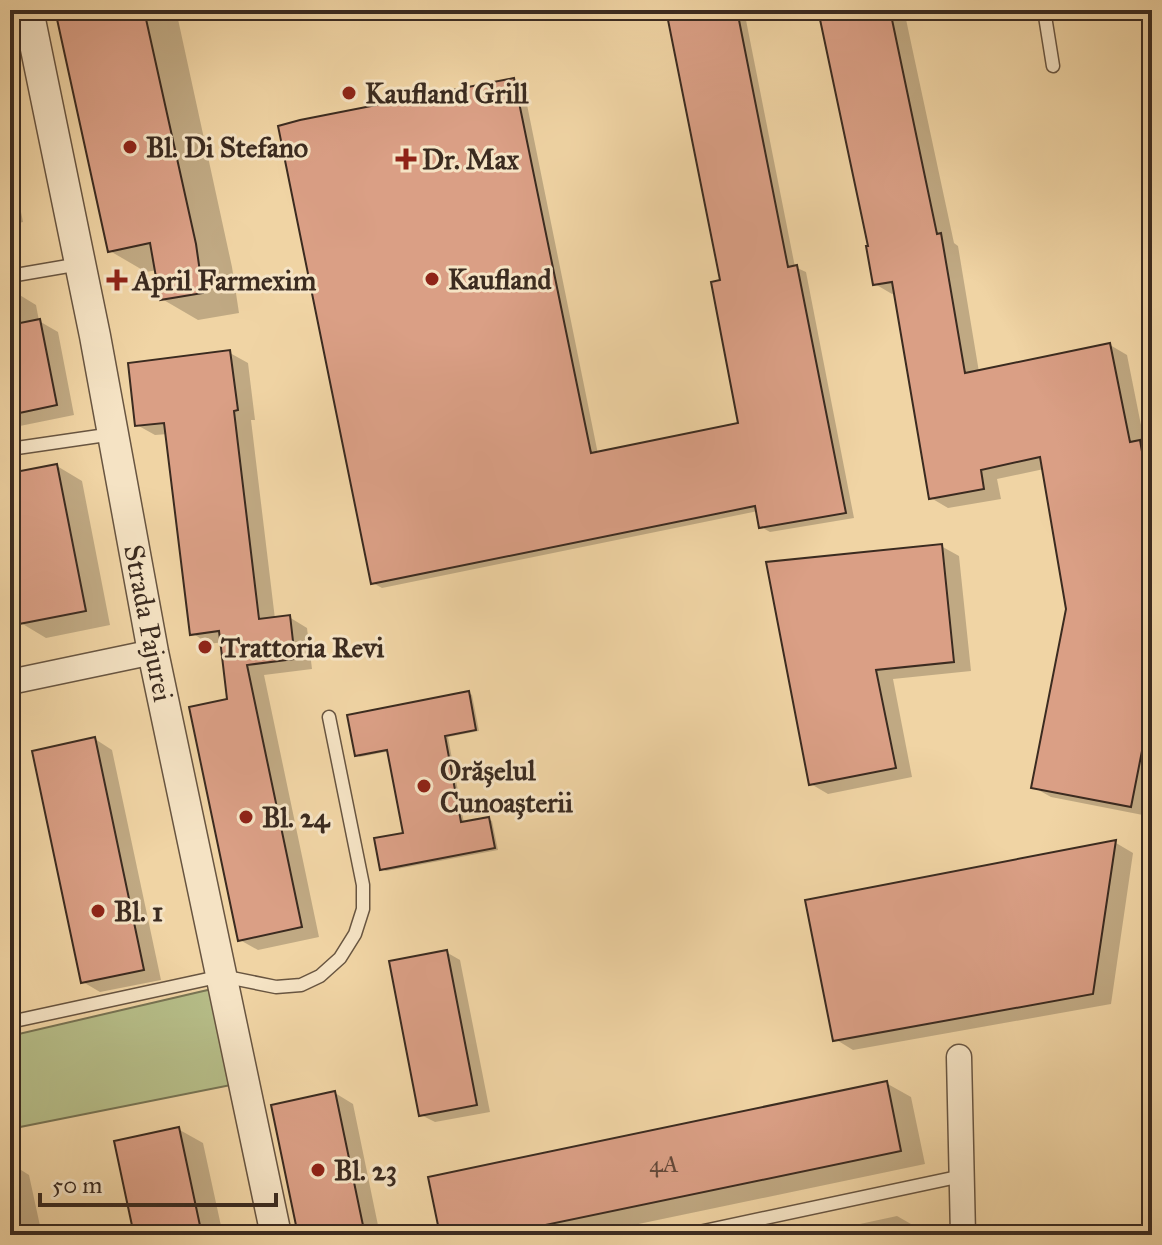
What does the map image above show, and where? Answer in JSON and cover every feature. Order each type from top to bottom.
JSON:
[{"type":"street","name":"Strada Pajurei","points":[[24,10],[80,264],[153,652],[276,1235]]},
{"type":"street","points":[[10,682],[153,652]]},
{"type":"street","points":[[959,1057],[963,1235]]},
{"type":"lane","points":[[1044,10],[1053,66]]},
{"type":"lane","points":[[10,276],[80,264]]},
{"type":"lane","points":[[10,449],[113,434]]},
{"type":"lane","points":[[10,1022],[222,976],[276,987],[301,985],[320,976],[340,958],[355,934],[363,909],[363,885],[329,717]]},
{"type":"lane","points":[[685,1235],[962,1176]]},
{"type":"green space","points":[[212,989],[231,1085],[10,1129],[10,1036]]},
{"type":"building","name":"Bl. Di Stefano","points":[[55,10],[144,10],[196,244],[203,293],[160,300],[150,243],[108,252]]},
{"type":"building","name":"Kaufland","points":[[666,10],[737,10],[788,267],[797,265],[846,513],[759,528],[755,506],[371,584],[278,126],[514,78],[591,453],[738,423],[711,282],[720,280]]},
{"type":"building","points":[[818,10],[890,10],[937,234],[941,233],[965,373],[1110,343],[1130,442],[1140,440],[1152,509],[1152,700],[1131,807],[1031,788],[1066,609],[1040,457],[981,470],[984,489],[929,499],[892,282],[873,285],[868,246]]},
{"type":"building","points":[[40,319],[57,405],[10,415],[10,325]]},
{"type":"building","points":[[230,350],[238,410],[234,411],[259,619],[290,615],[295,659],[247,665],[302,927],[238,941],[189,707],[227,699],[219,631],[190,635],[164,423],[135,426],[128,363]]},
{"type":"building","points":[[57,464],[86,611],[19,624],[10,576],[10,473]]},
{"type":"building","points":[[942,544],[954,662],[876,670],[896,768],[809,785],[766,562]]},
{"type":"building","name":"Orășelul Cunoașterii","points":[[469,691],[476,730],[445,736],[461,822],[489,817],[495,848],[380,870],[374,838],[403,833],[387,750],[355,756],[347,715]]},
{"type":"building","name":"Bl. 1","points":[[95,737],[144,970],[81,983],[32,751]]},
{"type":"building","points":[[1116,840],[1093,994],[833,1041],[805,900]]},
{"type":"building","points":[[447,950],[477,1105],[419,1116],[389,961]]},
{"type":"building","points":[[887,1081],[901,1151],[497,1235],[440,1235],[428,1177]]},
{"type":"building","name":"Bl. 23","points":[[335,1091],[365,1235],[298,1235],[271,1105]]},
{"type":"building","points":[[179,1127],[202,1235],[134,1235],[114,1141]]},
{"type":"place","name":"Kaufland Grill","points":[[349,93]]},
{"type":"place","name":"Bl. Di Stefano","points":[[130,147]]},
{"type":"place","name":"Dr. Max","points":[[406,159]]},
{"type":"place","name":"Kaufland","points":[[432,279]]},
{"type":"place","name":"April Farmexim","points":[[117,280]]},
{"type":"place","name":"Trattoria Revi","points":[[205,647]]},
{"type":"place","name":"Orășelul Cunoașterii","points":[[424,786]]},
{"type":"place","name":"Bl. 24","points":[[246,817]]},
{"type":"place","name":"Bl. 1","points":[[98,911]]},
{"type":"place","name":"Bl. 23","points":[[318,1170]]}]
